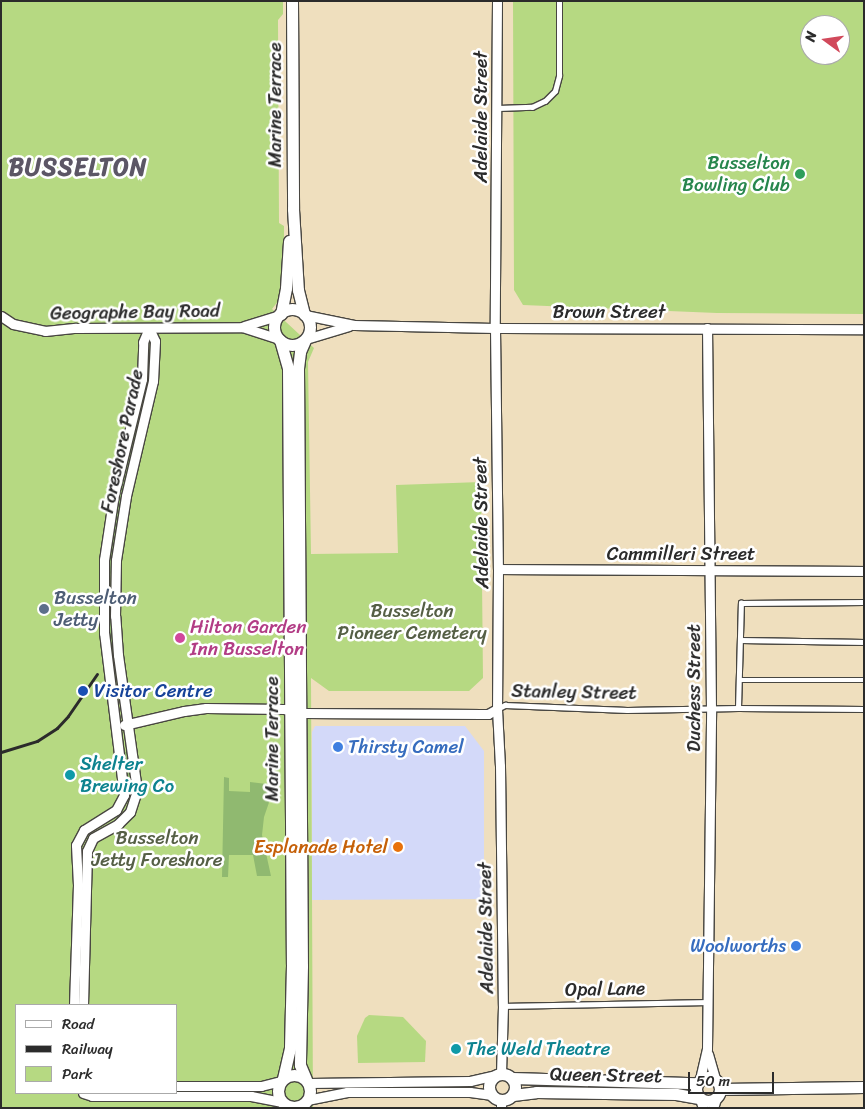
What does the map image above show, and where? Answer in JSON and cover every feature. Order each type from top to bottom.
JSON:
[{"type":"street","name":"Marine Terrace","points":[[292,1],[293,209],[298,290],[304,314]]},
{"type":"street","name":"Adelaide Street","points":[[497,1],[498,108],[495,328],[498,569],[497,709],[500,766],[503,1006],[499,1074]]},
{"type":"street","name":"Marine Terrace","points":[[280,314],[286,288],[293,209]]},
{"type":"street","points":[[295,310],[304,314],[310,329],[306,339],[295,345],[284,343],[279,339],[275,324],[280,314],[295,310]]},
{"type":"street","name":"Geographe Bay Road","points":[[1,316],[13,324],[46,331],[76,328],[242,327],[280,314]]},
{"type":"street","name":"Brown Street","points":[[304,314],[354,325],[495,328],[864,329]]},
{"type":"street","name":"Brown Street","points":[[306,339],[354,325]]},
{"type":"street","name":"Geographe Bay Road","points":[[242,327],[279,339]]},
{"type":"street","name":"Foreshore Parade","points":[[83,1004],[87,851],[93,838],[124,819],[134,805],[137,790],[116,632],[116,560],[126,496],[153,381],[155,342],[149,328]]},
{"type":"street","name":"Foreshore Parade","points":[[74,1004],[78,885],[76,844],[84,830],[111,813],[122,800],[125,790],[104,633],[104,560],[114,494],[142,379],[143,342],[149,328]]},
{"type":"street","name":"Duchess Street","points":[[707,328],[711,708],[707,1049],[716,1093]]},
{"type":"street","name":"Marine Terrace","points":[[279,339],[288,368],[294,711],[302,966],[300,1060],[307,1081]]},
{"type":"street","name":"Marine Terrace","points":[[282,1080],[290,1048],[292,965],[298,368],[300,352],[306,339]]},
{"type":"street","name":"Cammilleri Street","points":[[498,569],[864,571]]},
{"type":"street","name":"Stanley Street","points":[[116,726],[201,708],[488,714],[497,709]]},
{"type":"street","name":"Duchess Street","points":[[698,1081],[707,1049]]},
{"type":"street","points":[[85,1094],[92,1096],[251,1096],[295,1107],[347,1092],[470,1092],[498,1101],[512,1095],[515,1084],[512,1078],[499,1074],[470,1081],[307,1081],[294,1074],[282,1080],[261,1086],[178,1086]]},
{"type":"street","points":[[498,1101],[489,1083],[499,1074]]},
{"type":"street","name":"Queen Street","points":[[512,1078],[698,1081],[710,1076],[716,1093],[705,1101],[683,1094],[536,1092],[512,1095]]},
{"type":"street","points":[[282,1080],[278,1094],[284,1104]]},
{"type":"street","points":[[306,1103],[310,1092],[307,1081]]},
{"type":"street","points":[[698,1081],[695,1088],[701,1101]]},
{"type":"street","points":[[716,1093],[864,1087]]},
{"type":"lane","points":[[498,108],[532,107],[546,102],[555,91],[559,76],[559,1]]},
{"type":"lane","points":[[738,708],[741,603],[864,602]]},
{"type":"lane","points":[[741,640],[864,642]]},
{"type":"lane","points":[[739,680],[864,680]]},
{"type":"lane","name":"Stanley Street","points":[[497,709],[505,705],[627,710],[711,708],[864,709]]},
{"type":"lane","name":"Opal Lane","points":[[503,1006],[707,1002]]},
{"type":"shaded area","name":"Esplanade Hotel","points":[[315,726],[465,726],[484,751],[484,899],[312,900],[312,732]]},
{"type":"green space","name":"Busselton Jetty Foreshore","points":[[1,1],[283,1],[283,14],[278,20],[279,223],[284,226],[284,278],[279,300],[272,309],[314,348],[308,362],[311,554],[398,553],[396,485],[481,482],[483,678],[469,691],[329,691],[311,678],[313,1108],[1,1108]]},
{"type":"green space","points":[[513,1],[864,1],[864,314],[717,313],[523,305],[514,290]]},
{"type":"green space","points":[[138,429],[122,495],[112,571],[109,576],[108,560],[118,495],[133,432]]},
{"type":"green space","points":[[108,600],[111,601],[116,668],[112,669],[108,633]]},
{"type":"green space","points":[[124,752],[128,752],[133,790],[130,796],[128,795]]},
{"type":"green space","points":[[224,777],[229,778],[229,791],[250,792],[250,782],[275,785],[264,817],[262,835],[271,876],[257,876],[253,855],[229,855],[228,877],[222,877]]},
{"type":"green space","points":[[369,1015],[403,1017],[426,1041],[425,1062],[358,1063],[357,1036],[365,1018]]},
{"type":"railway","points":[[1,752],[37,741],[57,728],[68,716],[97,674]]},
{"type":"place","name":"Busselton Bowling Club","points":[[800,174]]},
{"type":"place","name":"Busselton Jetty","points":[[44,609]]},
{"type":"place","name":"Hilton Garden Inn Busselton","points":[[180,638]]},
{"type":"place","name":"Visitor Centre","points":[[83,691]]},
{"type":"place","name":"Thirsty Camel","points":[[338,747]]},
{"type":"place","name":"Shelter Brewing Co","points":[[70,775]]},
{"type":"place","name":"Esplanade Hotel","points":[[398,847]]},
{"type":"place","name":"Woolworths","points":[[796,946]]},
{"type":"place","name":"The Weld Theatre","points":[[456,1049]]},
{"type":"district","name":"BUSSELTON","points":[[78,168]]},
{"type":"park label","name":"Busselton Pioneer Cemetery","points":[[412,622]]}]
